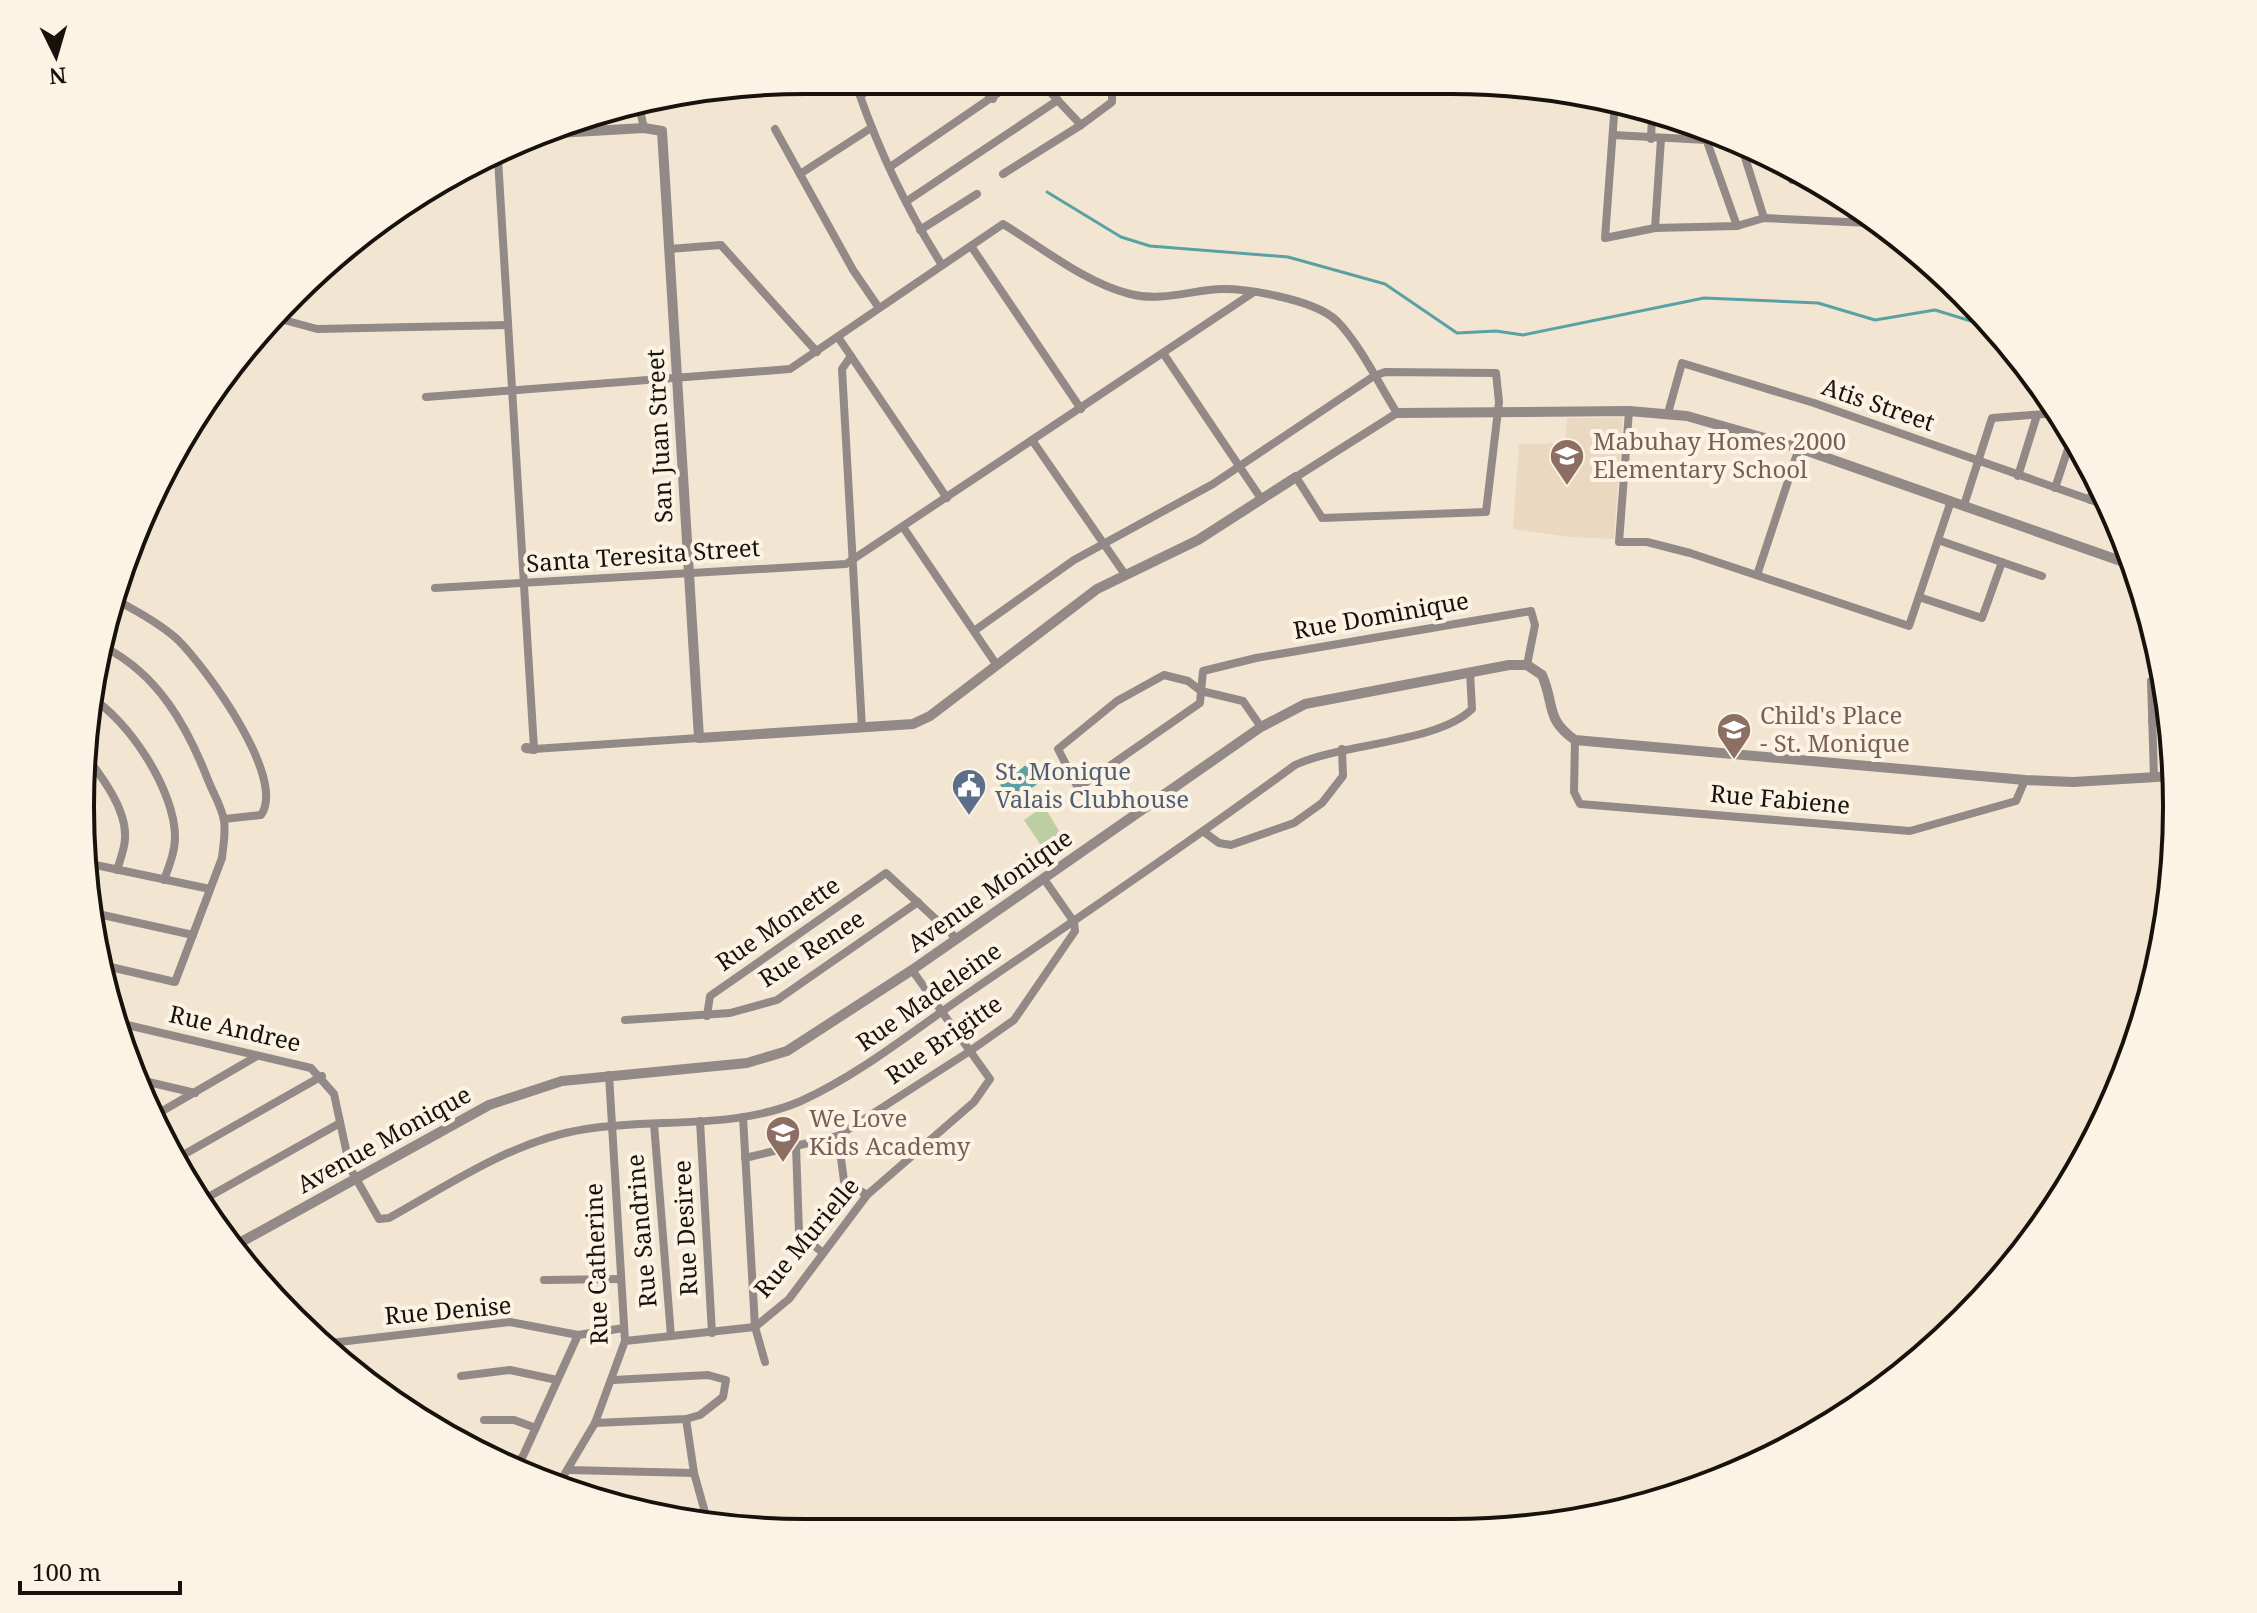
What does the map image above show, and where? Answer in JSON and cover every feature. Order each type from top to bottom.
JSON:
[{"type":"street","points":[[863,94],[860,96],[871,128],[920,230],[942,265]]},
{"type":"street","points":[[988,94],[993,99]]},
{"type":"street","points":[[890,167],[999,94]]},
{"type":"street","points":[[1052,94],[1081,125]]},
{"type":"street","points":[[1003,174],[1081,125],[1114,98],[1111,94]]},
{"type":"street","points":[[907,201],[1058,100]]},
{"type":"street","points":[[1614,113],[1605,238],[1655,228],[1737,226],[1764,218],[1858,222]]},
{"type":"street","points":[[578,132],[644,128],[641,114]]},
{"type":"street","points":[[1653,124],[1656,139],[1655,228]]},
{"type":"street","name":"San Juan Street","points":[[644,128],[662,131],[699,738]]},
{"type":"street","points":[[800,174],[871,128]]},
{"type":"street","points":[[775,129],[853,270],[879,308]]},
{"type":"street","points":[[1613,135],[1697,138]]},
{"type":"street","points":[[1707,142],[1737,226]]},
{"type":"street","points":[[1745,158],[1764,218]]},
{"type":"street","points":[[498,164],[524,584],[530,748],[913,724],[930,716],[1097,589],[1124,573],[1198,540],[1397,413],[1629,411],[1668,413],[1737,427],[2119,560]]},
{"type":"street","points":[[920,230],[977,194]]},
{"type":"street","points":[[426,397],[790,369],[1003,224],[1097,280],[1130,294],[1181,296],[1210,290],[1254,292],[1321,312],[1337,321],[1397,413]]},
{"type":"street","points":[[669,249],[721,245],[817,352]]},
{"type":"street","points":[[971,246],[1081,409]]},
{"type":"street","points":[[853,561],[1254,292]]},
{"type":"street","points":[[286,321],[317,329],[508,325]]},
{"type":"street","points":[[838,337],[947,498]]},
{"type":"street","points":[[1163,353],[1262,500]]},
{"type":"street","points":[[851,356],[842,369],[862,728]]},
{"type":"street","name":"Atis Street","points":[[1668,413],[1682,363],[1814,403],[2095,502]]},
{"type":"street","points":[[974,631],[1049,576],[1239,466],[1374,376],[1385,372],[1496,373],[1498,412],[1486,512],[1322,518],[1296,477]]},
{"type":"street","points":[[1629,411],[1619,542],[1653,544],[1909,626],[1951,501]]},
{"type":"street","points":[[1964,505],[1992,418],[2045,414]]},
{"type":"street","points":[[2018,476],[2037,415]]},
{"type":"street","points":[[1032,440],[1124,573]]},
{"type":"street","points":[[1757,575],[1799,448]]},
{"type":"street","points":[[2055,488],[2068,450]]},
{"type":"street","points":[[2090,500],[2092,495]]},
{"type":"street","points":[[903,527],[996,664]]},
{"type":"street","points":[[1938,540],[2042,576]]},
{"type":"street","name":"Santa Teresita Street","points":[[435,588],[853,561]]},
{"type":"street","points":[[1919,597],[1982,618],[2002,562]]},
{"type":"street","points":[[123,605],[175,638],[206,671],[260,769],[268,795],[267,806],[261,815],[224,819]]},
{"type":"street","name":"Rue Dominique","points":[[1201,691],[1203,671],[1216,667],[1531,611],[1535,625],[1527,665]]},
{"type":"street","points":[[111,652],[132,666],[173,708],[191,737],[224,819],[222,858],[175,982],[113,968]]},
{"type":"street","name":"Avenue Monique","points":[[242,1241],[489,1105],[562,1081],[731,1066],[764,1059],[812,1036],[1261,727],[1305,704],[1509,665],[1527,665]]},
{"type":"street","points":[[1527,665],[1542,675],[1552,718],[1560,730],[1575,740],[2025,780],[2073,782],[2162,777]]},
{"type":"street","name":"Rue Madeleine","points":[[355,1178],[379,1219],[389,1218],[514,1150],[561,1134],[612,1126],[743,1117],[798,1102],[850,1077],[1204,832],[1295,765],[1342,749],[1418,734],[1465,717],[1472,709],[1470,672]]},
{"type":"street","points":[[1201,691],[1200,703],[1078,788],[1058,749],[1117,701],[1164,675],[1188,681],[1201,691],[1243,701],[1261,727]]},
{"type":"street","points":[[2151,681],[2154,777]]},
{"type":"street","points":[[101,707],[122,724],[145,754],[168,802],[175,835],[164,880]]},
{"type":"street","points":[[2152,721],[2158,721]]},
{"type":"street","name":"Rue Fabiene","points":[[1575,740],[1574,792],[1580,804],[1910,831],[2016,801],[2025,780]]},
{"type":"street","points":[[1204,832],[1219,843],[1231,845],[1294,823],[1313,812],[1343,776],[1342,749]]},
{"type":"street","points":[[96,768],[123,822],[125,838],[117,870]]},
{"type":"street","points":[[97,866],[210,889]]},
{"type":"street","name":"Rue Monette","points":[[707,1016],[710,996],[886,873],[918,902]]},
{"type":"street","points":[[1044,879],[1074,922]]},
{"type":"street","points":[[918,902],[956,938]]},
{"type":"street","name":"Rue Renee","points":[[625,1020],[707,1016],[777,1000],[918,902]]},
{"type":"street","points":[[103,915],[193,935]]},
{"type":"street","name":"Rue Brigitte","points":[[745,1158],[838,1136],[1014,1020],[1073,938],[1074,922]]},
{"type":"street","name":"Rue Murielle","points":[[625,1341],[755,1327],[789,1299],[867,1195],[974,1102],[990,1079],[912,970]]},
{"type":"street","name":"Rue Andree","points":[[129,1025],[311,1068],[322,1076],[334,1094],[355,1178]]},
{"type":"street","points":[[162,1111],[258,1055]]},
{"type":"street","name":"Rue Catherine","points":[[564,1476],[595,1423],[625,1341],[609,1075]]},
{"type":"street","points":[[184,1154],[322,1076]]},
{"type":"street","points":[[149,1082],[195,1093]]},
{"type":"street","points":[[743,1117],[755,1327],[765,1362]]},
{"type":"street","name":"Rue Desiree","points":[[700,1121],[712,1333]]},
{"type":"street","points":[[210,1196],[340,1123]]},
{"type":"street","name":"Rue Sandrine","points":[[654,1124],[671,1336]]},
{"type":"street","points":[[838,1136],[844,1181],[867,1195]]},
{"type":"street","points":[[796,1146],[799,1233],[823,1253]]},
{"type":"street","points":[[544,1280],[621,1279]]},
{"type":"street","name":"Rue Denise","points":[[337,1342],[510,1322],[578,1335],[624,1328]]},
{"type":"street","points":[[520,1459],[578,1335]]},
{"type":"street","points":[[461,1376],[510,1370],[557,1380]]},
{"type":"street","points":[[595,1423],[686,1419],[700,1415],[723,1397],[726,1380],[708,1375],[613,1380]]},
{"type":"street","points":[[686,1419],[694,1473],[705,1512]]},
{"type":"street","points":[[484,1420],[514,1420],[536,1428]]},
{"type":"street","points":[[568,1470],[694,1473]]},
{"type":"shaded area","name":"Mabuhay Homes 2000 Elementary School","points":[[1567,418],[1623,418],[1614,539],[1568,537],[1513,529],[1519,444],[1565,443]]},
{"type":"green space","points":[[1044,806],[1065,841],[1046,853],[1024,820]]},
{"type":"water","points":[[1032,764],[1039,769],[1040,782],[1012,802],[1000,785],[1026,765]]},
{"type":"waterway","points":[[1047,192],[1121,237],[1150,246],[1288,257],[1385,284],[1457,333],[1496,331],[1523,335],[1704,298],[1818,303],[1875,320],[1935,310],[1971,321]]},
{"type":"place","name":"Mabuhay Homes 2000 Elementary School","points":[[1567,487]]},
{"type":"place","name":"Child's Place - St. Monique","points":[[1734,761]]},
{"type":"place","name":"St. Monique Valais Clubhouse","points":[[969,817]]},
{"type":"place","name":"We Love Kids Academy","points":[[783,1164]]}]
